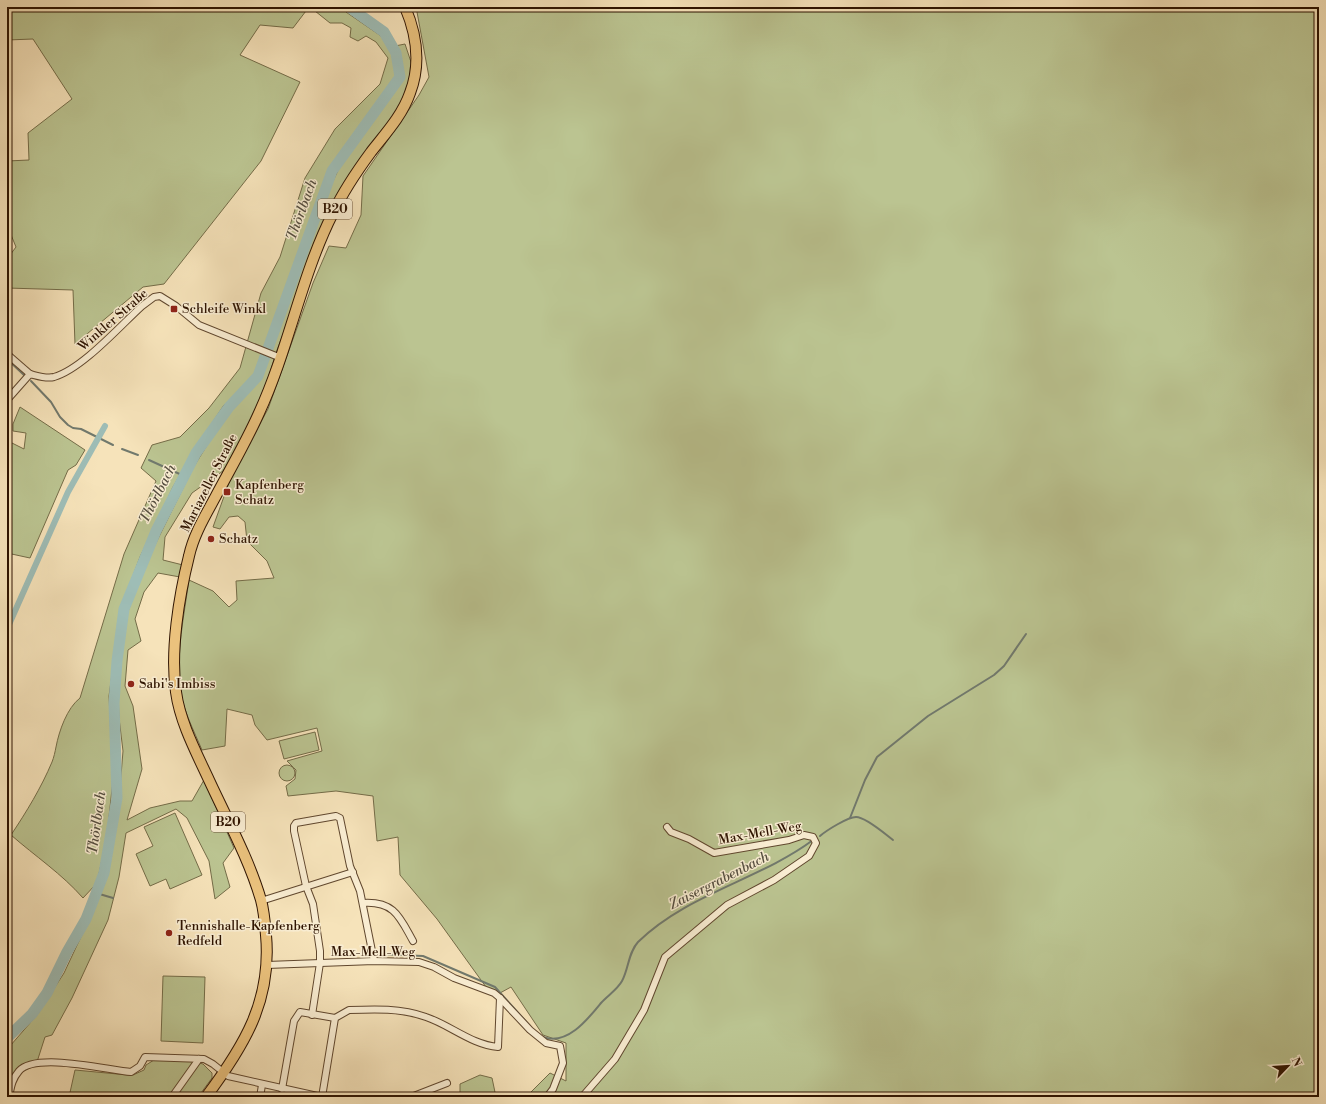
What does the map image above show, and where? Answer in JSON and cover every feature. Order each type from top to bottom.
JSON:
[{"type":"main road","name":"Mariazeller Straße","points":[[206,1097],[224,1073],[254,1020],[263,992],[267,965],[265,919],[261,901],[245,859],[193,743],[178,705],[174,674],[175,642],[186,569],[195,535],[260,412],[310,271],[333,212],[360,168],[401,112],[410,94],[415,74],[417,55],[413,28],[405,7]]},
{"type":"street","name":"Winkler Straße","points":[[30,374],[42,377],[54,377],[72,369],[142,306],[154,297],[160,296],[176,306],[200,325],[279,357]]},
{"type":"street","points":[[7,354],[30,374],[7,400]]},
{"type":"street","points":[[320,963],[317,924],[313,904],[306,886],[294,826],[296,823],[336,816],[341,820],[353,872],[363,903],[374,961]]},
{"type":"street","name":"Max-Mell-Weg","points":[[582,1097],[615,1059],[644,1010],[665,957],[727,905],[774,880],[809,856],[816,843],[813,837],[804,834],[789,840],[714,852],[689,838],[671,832],[667,827]]},
{"type":"street","points":[[261,901],[353,872]]},
{"type":"street","points":[[363,903],[380,906],[398,913],[413,940]]},
{"type":"street","name":"Max-Mell-Weg","points":[[267,965],[374,961],[419,962],[434,967],[500,998],[530,1030],[546,1043],[560,1046],[563,1063],[553,1089],[547,1097]]},
{"type":"street","name":"Max-Mell-Weg","points":[[312,1015],[320,963]]},
{"type":"street","points":[[282,1089],[294,1021],[300,1012],[335,1018],[349,1010],[403,1010],[426,1017],[477,1041],[498,1047],[500,998]]},
{"type":"street","points":[[9,1097],[12,1081],[20,1070],[30,1064],[40,1062],[131,1072],[140,1066],[145,1057],[207,1060],[228,1076],[262,1085],[322,1097],[335,1018]]},
{"type":"street","points":[[172,1097],[199,1059]]},
{"type":"street","points":[[411,1097],[447,1083]]},
{"type":"street","points":[[260,1097],[262,1085]]},
{"type":"street","points":[[345,1097],[365,1097]]},
{"type":"green space","points":[[7,7],[309,7],[293,28],[260,25],[240,55],[300,82],[261,161],[164,284],[143,287],[75,344],[73,290],[7,288],[7,259],[16,247],[7,225],[7,161],[29,160],[28,133],[72,99],[33,39],[7,40]]},
{"type":"green space","points":[[310,7],[342,7],[346,12],[381,36],[392,53],[396,75],[334,162],[321,189],[254,376],[224,405],[193,452],[173,487],[140,557],[121,608],[109,696],[113,779],[107,836],[97,883],[83,898],[57,873],[11,835],[28,808],[53,760],[59,734],[67,714],[75,702],[80,698],[124,554],[156,481],[141,468],[152,445],[180,437],[209,408],[240,368],[261,293],[280,257],[305,178],[335,129],[380,84],[388,58],[376,42],[366,36],[358,41],[350,37],[351,28],[342,23],[330,23]]},
{"type":"green space","points":[[414,7],[1319,7],[1319,1097],[526,1097],[550,1073],[566,1081],[566,1043],[543,1035],[511,987],[500,993],[486,987],[437,919],[400,875],[398,837],[377,841],[373,796],[336,791],[288,796],[286,786],[295,779],[296,770],[287,761],[322,751],[317,728],[267,740],[255,725],[252,715],[227,709],[225,746],[202,750],[186,713],[181,697],[179,676],[180,648],[189,580],[213,591],[229,607],[237,600],[236,581],[274,578],[267,561],[247,541],[245,522],[238,516],[229,517],[220,529],[213,527],[231,477],[268,409],[313,283],[329,246],[346,248],[361,215],[363,176],[419,95],[429,77],[417,12]]},
{"type":"green space","points":[[405,44],[412,65],[407,90],[395,114],[358,163],[298,295],[277,350],[260,404],[245,435],[223,471],[192,493],[165,537],[163,560],[183,565],[180,577],[158,573],[144,592],[135,619],[141,641],[128,650],[125,686],[133,706],[142,769],[127,820],[150,808],[180,801],[192,801],[204,780],[234,848],[223,863],[230,887],[215,899],[209,861],[187,818],[176,809],[126,833],[119,877],[108,920],[72,998],[52,1035],[45,1037],[36,1065],[10,1078],[7,1088],[7,1054],[10,1046],[37,1015],[64,973],[94,909],[108,874],[118,813],[123,751],[119,718],[117,674],[125,619],[147,561],[193,468],[222,421],[260,376],[332,183],[346,154],[401,82],[402,66],[395,46]]},
{"type":"green space","points":[[20,407],[85,450],[76,465],[68,470],[30,558],[7,553],[7,460],[10,442],[24,449],[26,433],[13,431],[13,424]]},
{"type":"green space","points":[[315,732],[319,750],[284,759],[279,741]]},
{"type":"green space","points":[[287,765],[294,770],[295,773],[290,780],[287,781],[280,776],[279,773],[284,766]]},
{"type":"green space","points":[[175,813],[202,875],[170,889],[166,879],[150,886],[136,854],[153,846],[144,827]]},
{"type":"green space","points":[[163,976],[205,977],[203,1043],[161,1041]]},
{"type":"green space","points":[[154,1060],[193,1061],[203,1064],[212,1073],[212,1078],[198,1097],[69,1097],[75,1070],[133,1075],[144,1070],[146,1065]]},
{"type":"green space","points":[[480,1075],[492,1078],[496,1097],[460,1097],[460,1084]]},
{"type":"waterway","name":"Thörlbach","points":[[7,1038],[32,1014],[47,993],[67,952],[86,919],[104,873],[117,798],[114,703],[117,661],[124,609],[156,531],[196,453],[229,407],[258,376],[332,171],[400,77],[396,53],[384,32],[349,7]]},
{"type":"waterway","points":[[7,359],[24,375]]},
{"type":"waterway","points":[[31,381],[51,402],[60,417],[68,425],[73,428],[81,429],[113,445]]},
{"type":"waterway","points":[[7,629],[68,492],[105,426]]},
{"type":"waterway","points":[[122,449],[138,455]]},
{"type":"waterway","points":[[149,460],[184,476]]},
{"type":"waterway","points":[[850,818],[865,780],[877,757],[928,716],[994,675],[1004,666],[1026,634]]},
{"type":"waterway","name":"Zaisergrabenbach","points":[[820,836],[843,821],[856,817],[870,823],[893,840]]},
{"type":"waterway","name":"Zaisergrabenbach","points":[[543,1037],[552,1039],[560,1038],[576,1029],[583,1023],[620,984],[635,946],[657,925],[678,911],[770,866],[813,840]]},
{"type":"waterway","name":"Zaisergrabenbach","points":[[96,893],[113,898]]},
{"type":"waterway","name":"Zaisergrabenbach","points":[[379,954],[423,956],[495,987],[530,1026]]},
{"type":"place","name":"Schleife Winkl","points":[[174,309]]},
{"type":"place","name":"Kapfenberg Schatz","points":[[227,492]]},
{"type":"place","name":"Schatz","points":[[211,539]]},
{"type":"place","name":"Sabi's Imbiss","points":[[131,684]]},
{"type":"place","name":"Tennishalle-Kapfenberg Redfeld","points":[[169,933]]}]
